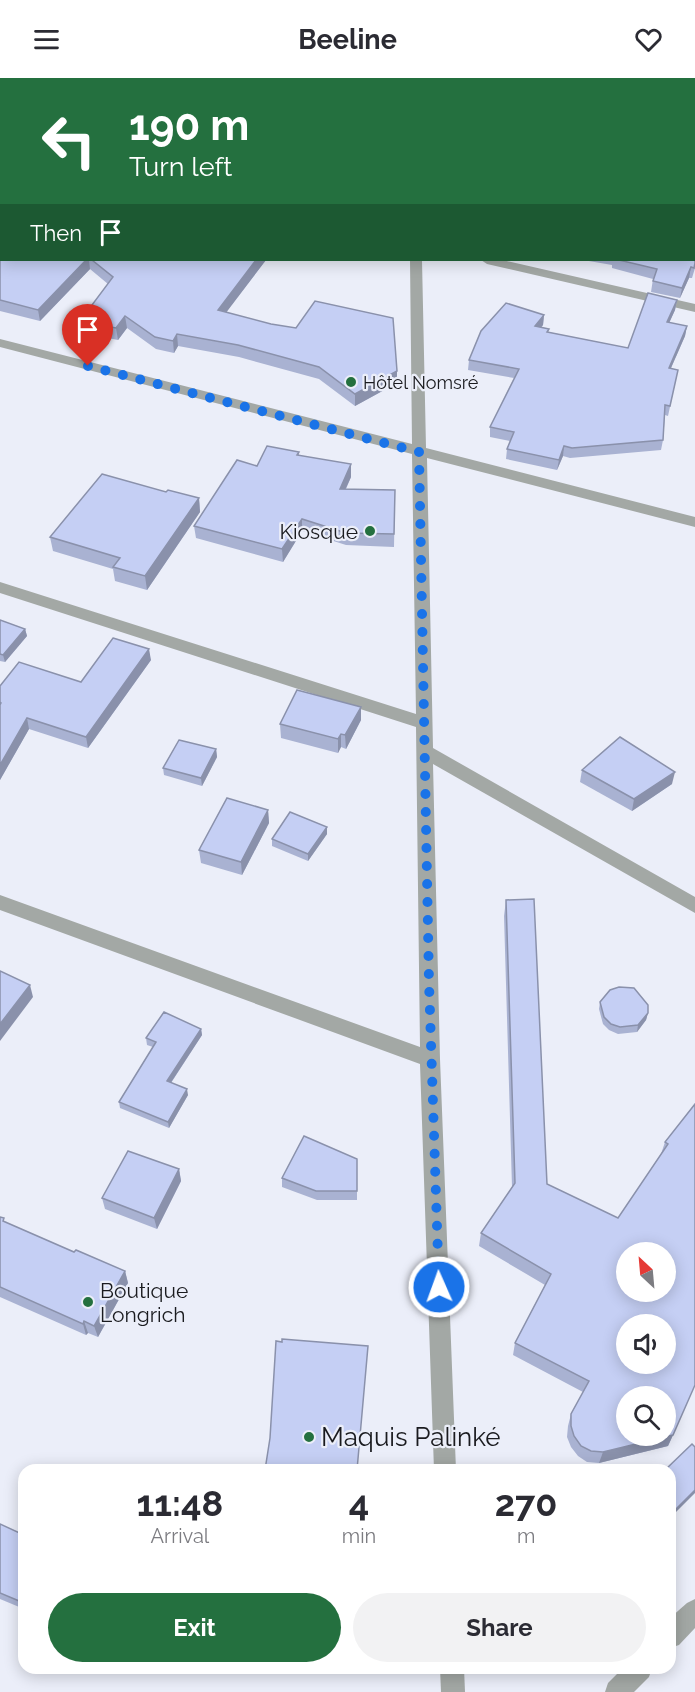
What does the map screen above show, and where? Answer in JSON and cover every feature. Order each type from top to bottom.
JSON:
[{"type":"street","points":[[416,261],[430,1059],[445,1464]]},
{"type":"street","points":[[491,261],[695,308]]},
{"type":"street","points":[[0,343],[695,522]]},
{"type":"street","points":[[0,587],[424,723]]},
{"type":"street","points":[[424,751],[695,906]]},
{"type":"street","points":[[0,902],[430,1059]]},
{"type":"street","points":[[676,1630],[695,1611]]},
{"type":"street","points":[[452,1674],[453,1692]]},
{"type":"street","points":[[617,1692],[634,1674]]},
{"type":"building","points":[[0,261],[85,261],[38,310],[0,300]]},
{"type":"building","points":[[93,261],[255,261],[218,310],[296,328],[315,301],[393,318],[397,371],[355,394],[319,367],[238,345],[177,334],[173,341],[155,337],[125,316],[116,328],[80,321],[113,277]]},
{"type":"building","points":[[623,261],[695,261],[694,268],[691,267],[682,288],[653,281],[657,269]]},
{"type":"building","points":[[648,293],[677,300],[667,322],[687,326],[669,368],[678,370],[670,406],[665,405],[663,440],[572,448],[564,446],[559,460],[507,449],[514,432],[490,427],[519,369],[469,360],[481,331],[506,303],[544,315],[535,326],[549,329],[547,332],[628,348]]},
{"type":"building","points":[[267,446],[299,452],[297,455],[351,464],[340,489],[395,490],[394,534],[346,533],[302,519],[282,549],[194,526],[237,460],[257,466]]},
{"type":"building","points":[[102,474],[166,492],[168,490],[199,498],[145,576],[113,567],[120,558],[50,537]]},
{"type":"building","points":[[0,620],[25,629],[3,655],[0,654]]},
{"type":"building","points":[[113,638],[149,649],[86,737],[27,718],[0,765],[0,686],[19,662],[81,682]]},
{"type":"building","points":[[297,690],[361,707],[345,735],[341,734],[338,739],[280,724]]},
{"type":"building","points":[[620,737],[675,772],[634,799],[582,770]]},
{"type":"building","points":[[179,740],[216,749],[201,778],[163,768]]},
{"type":"building","points":[[227,798],[268,810],[241,862],[199,850]]},
{"type":"building","points":[[290,812],[327,827],[308,854],[272,839]]},
{"type":"building","points":[[534,899],[547,1184],[618,1218],[668,1144],[665,1142],[695,1104],[695,1385],[676,1428],[676,1386],[616,1386],[616,1446],[628,1446],[603,1452],[591,1451],[581,1446],[574,1436],[571,1414],[589,1381],[515,1343],[551,1274],[481,1233],[515,1183],[506,900]]},
{"type":"building","points":[[0,971],[30,985],[0,1024]]},
{"type":"building","points":[[619,987],[634,988],[648,1005],[648,1013],[638,1025],[620,1027],[611,1024],[604,1017],[600,1002],[610,990]]},
{"type":"building","points":[[164,1012],[201,1029],[167,1081],[187,1089],[168,1122],[119,1102],[156,1042],[146,1038]]},
{"type":"building","points":[[304,1136],[357,1159],[357,1191],[316,1191],[282,1178]]},
{"type":"building","points":[[128,1151],[179,1169],[154,1218],[102,1198]]},
{"type":"building","points":[[0,1217],[4,1218],[3,1221],[74,1252],[76,1250],[125,1271],[94,1326],[84,1321],[83,1324],[0,1287]]},
{"type":"building","points":[[282,1339],[368,1346],[358,1464],[266,1464],[270,1438],[276,1341],[282,1342]]},
{"type":"building","points":[[692,1444],[695,1447],[695,1490],[676,1509],[676,1464],[671,1464]]},
{"type":"building","points":[[0,1524],[18,1532],[18,1600],[0,1593]]},
{"type":"place","name":"Hôtel Nomsré","points":[[351,382]]},
{"type":"place","name":"Kiosque","points":[[370,531]]},
{"type":"place","name":"Boutique Longrich","points":[[88,1302]]},
{"type":"place","name":"Maquis Palinké","points":[[309,1437]]},
{"type":"route","points":[[88,366],[419,452],[430,1059],[439,1287]]}]
